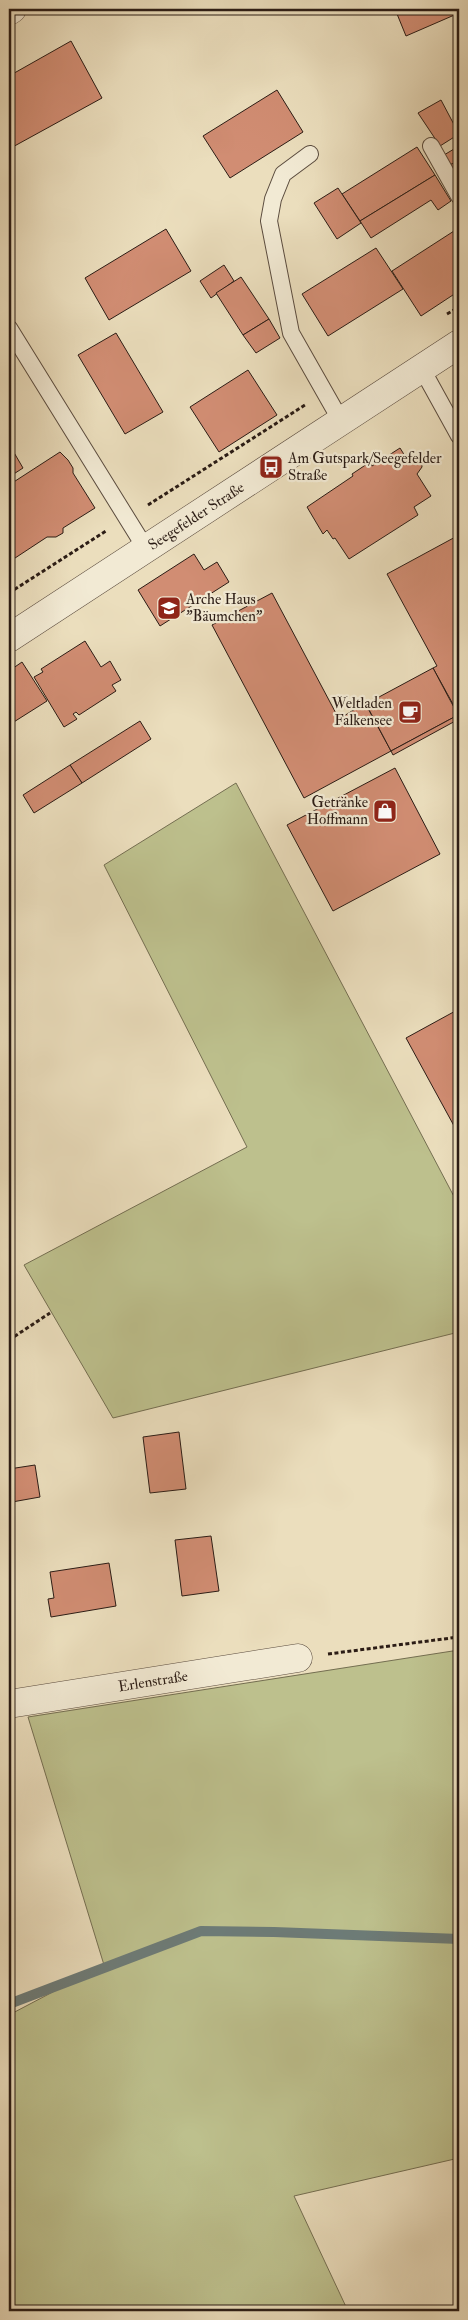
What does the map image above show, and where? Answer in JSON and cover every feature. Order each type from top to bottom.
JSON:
[{"type":"street","name":"Seegefelder Straße","points":[[9,638],[459,344]]},
{"type":"street","name":"Erlenstraße","points":[[9,1704],[298,1658]]},
{"type":"lane","points":[[431,146],[459,196]]},
{"type":"lane","points":[[310,154],[283,174],[273,199],[269,221],[291,333],[341,421]]},
{"type":"lane","points":[[9,328],[146,548]]},
{"type":"lane","points":[[422,369],[459,436]]},
{"type":"path","points":[[442,317],[459,306]]},
{"type":"path","points":[[9,593],[325,392]]},
{"type":"path","points":[[9,1340],[50,1313]]},
{"type":"path","points":[[298,1658],[459,1637]]},
{"type":"green space","points":[[236,783],[459,1206],[459,1332],[113,1418],[24,1265],[247,1147],[104,865]]},
{"type":"green space","points":[[459,1650],[459,2158],[294,2196],[348,2311],[9,2311],[9,2015],[104,1965],[28,1717]]},
{"type":"building","points":[[395,9],[459,9],[459,13],[406,36]]},
{"type":"building","points":[[71,41],[102,98],[9,149],[9,76]]},
{"type":"building","points":[[277,90],[303,132],[230,178],[203,136]]},
{"type":"building","points":[[441,100],[459,134],[440,146],[418,113]]},
{"type":"building","points":[[459,146],[459,160],[450,165],[444,155]]},
{"type":"building","points":[[417,147],[435,175],[360,221],[342,194]]},
{"type":"building","points":[[459,160],[459,181],[450,165]]},
{"type":"building","points":[[435,175],[451,201],[438,210],[431,200],[371,238],[360,221]]},
{"type":"building","points":[[338,188],[361,223],[337,239],[314,203]]},
{"type":"building","points":[[166,229],[191,271],[109,320],[85,278]]},
{"type":"building","points":[[454,231],[459,239],[459,291],[421,316],[392,271]]},
{"type":"building","points":[[376,248],[403,289],[328,336],[302,294]]},
{"type":"building","points":[[224,265],[234,281],[211,298],[200,281]]},
{"type":"building","points":[[241,277],[269,319],[243,335],[216,293]]},
{"type":"building","points":[[269,319],[280,338],[256,353],[243,335]]},
{"type":"building","points":[[116,333],[163,412],[125,434],[78,355]]},
{"type":"building","points":[[248,370],[277,415],[219,452],[190,407]]},
{"type":"building","points":[[9,444],[23,468],[9,477]]},
{"type":"building","points":[[400,448],[405,456],[414,454],[421,459],[422,467],[417,474],[431,496],[414,507],[418,515],[349,559],[335,538],[333,539],[327,530],[323,534],[307,507],[353,476],[352,474],[370,462],[372,466]]},
{"type":"building","points":[[60,452],[73,468],[73,473],[95,508],[63,528],[63,533],[56,537],[47,537],[9,562],[9,485]]},
{"type":"building","points":[[459,535],[459,715],[433,668],[437,666],[387,574]]},
{"type":"building","name":"Arche Haus \"Bäumchen\"","points":[[194,554],[204,570],[217,562],[229,582],[160,626],[138,590]]},
{"type":"building","points":[[272,593],[339,719],[365,703],[391,751],[304,798],[212,625]]},
{"type":"building","points":[[85,641],[101,667],[110,661],[121,680],[112,685],[116,691],[79,715],[76,712],[73,714],[77,719],[64,727],[34,677],[43,672],[41,669]]},
{"type":"building","points":[[22,662],[47,701],[9,725],[9,671]]},
{"type":"building","points":[[433,668],[458,715],[391,751],[366,704]]},
{"type":"building","points":[[458,715],[459,719],[393,755],[391,751]]},
{"type":"building","points":[[140,721],[151,739],[82,783],[70,765]]},
{"type":"building","points":[[70,765],[82,783],[34,813],[23,795]]},
{"type":"building","points":[[395,768],[440,854],[333,911],[287,825]]},
{"type":"building","points":[[459,1009],[459,1135],[406,1038]]},
{"type":"building","points":[[179,1432],[186,1489],[150,1493],[143,1437]]},
{"type":"building","points":[[35,1465],[40,1497],[12,1502],[9,1469]]},
{"type":"building","points":[[211,1536],[219,1591],[182,1596],[175,1540]]},
{"type":"building","points":[[109,1563],[116,1606],[51,1617],[48,1599],[54,1598],[50,1572]]},
{"type":"waterway","points":[[9,2004],[201,1931],[459,1939]]},
{"type":"place","name":"Am Gutspark/Seegefelder Straße","points":[[271,467]]},
{"type":"place","name":"Arche Haus \"Bäumchen\"","points":[[169,608]]},
{"type":"place","name":"Weltladen Falkensee","points":[[410,712]]},
{"type":"place","name":"Getränke Hoffmann","points":[[385,811]]}]
